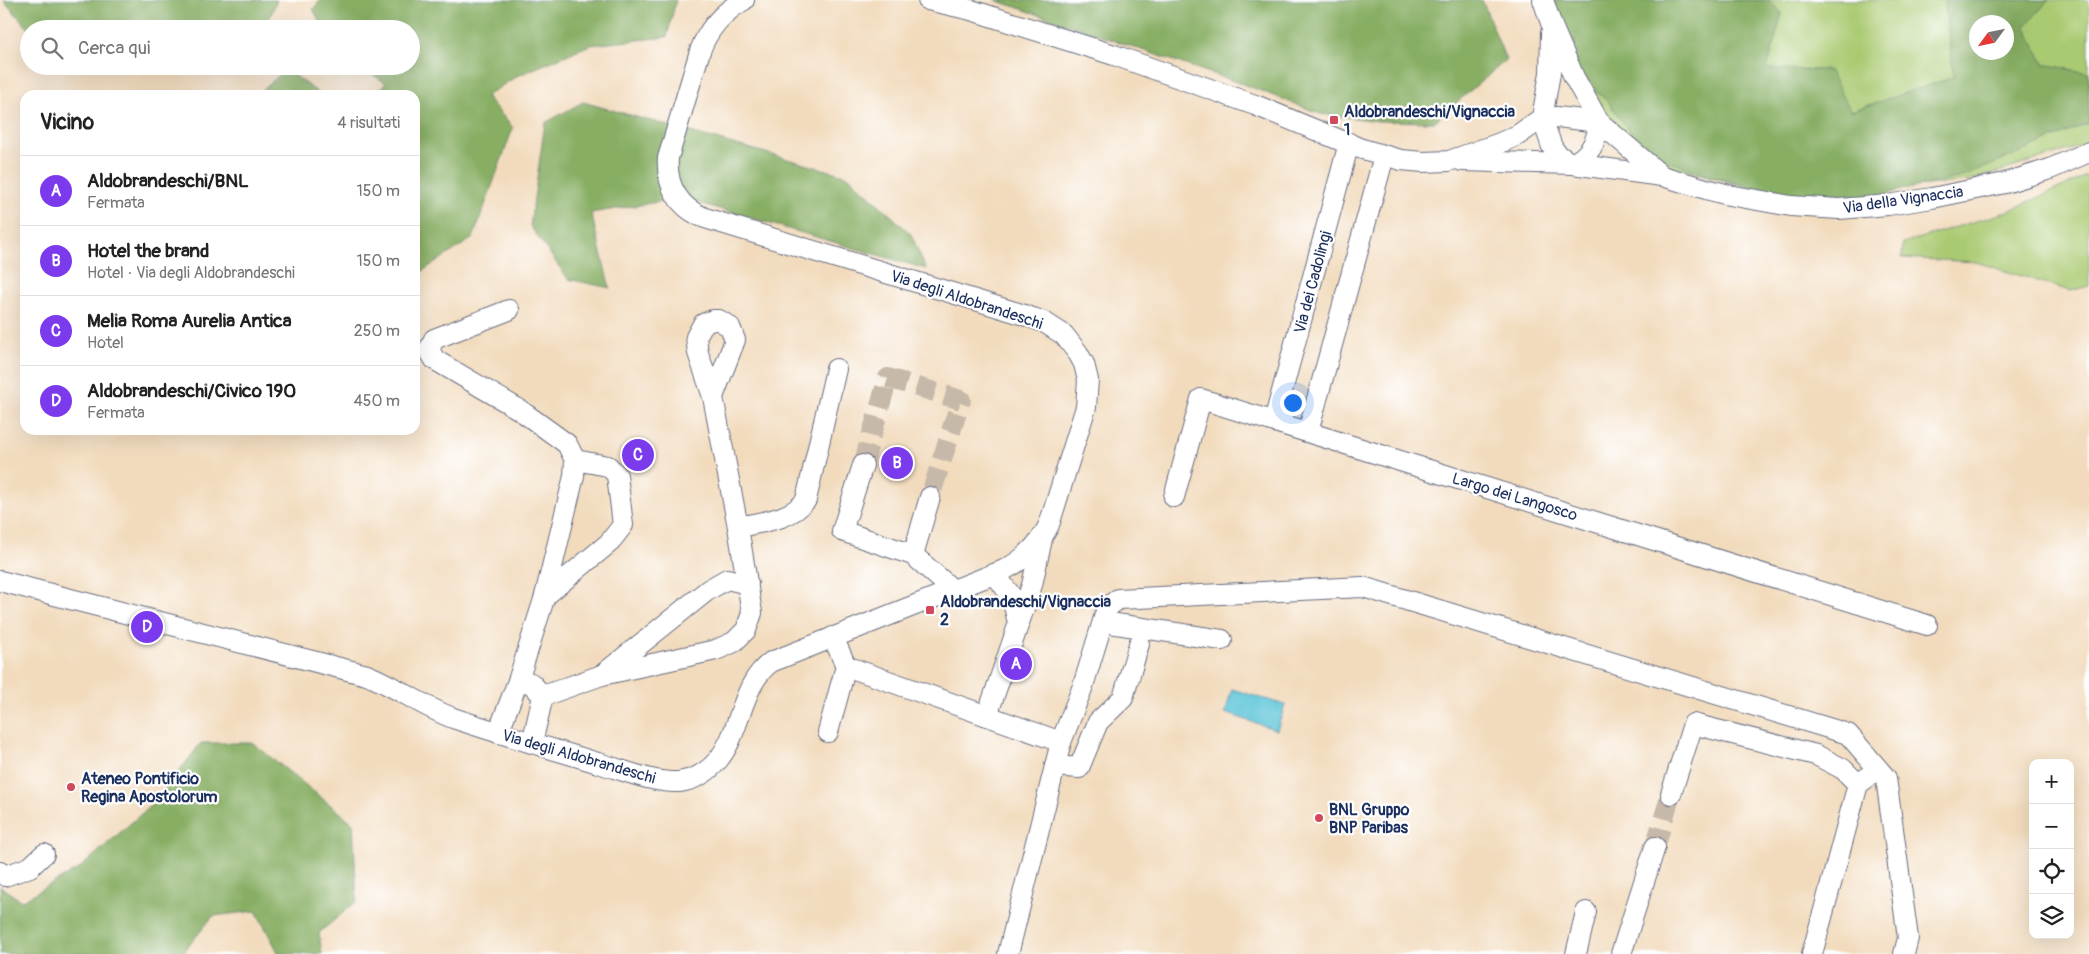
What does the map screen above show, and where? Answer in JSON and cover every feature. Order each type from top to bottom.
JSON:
[{"type":"street","name":"Via degli Aldobrandeschi","points":[[0,581],[368,675],[440,713],[498,733],[658,780],[679,782],[696,777],[717,761],[726,748],[752,682],[763,668],[781,657],[954,591],[1013,566],[1042,539],[1049,525],[1088,398],[1088,380],[1084,364],[1075,348],[1064,335],[1044,322],[705,218],[685,207],[673,191],[668,173],[668,158],[704,40],[718,21],[744,0]]},
{"type":"street","points":[[928,0],[971,10],[1114,55],[1255,105],[1384,156],[1412,162],[1572,164],[1662,176]]},
{"type":"street","name":"Via della Vignaccia","points":[[1544,0],[1552,26],[1584,98],[1599,122],[1662,176],[1721,193],[1762,201],[1813,207],[1860,208],[1932,198],[2005,182],[2050,168],[2089,152]]},
{"type":"street","points":[[1552,26],[1550,73],[1542,118],[1556,154],[1572,164]]},
{"type":"street","points":[[1449,161],[1500,144],[1518,135],[1542,118],[1564,118],[1599,122],[1597,136],[1592,148],[1584,157],[1572,164]]},
{"type":"street","name":"Via dei Cadolingi","points":[[1274,421],[1349,143]]},
{"type":"street","points":[[1308,432],[1384,156]]},
{"type":"street","points":[[498,733],[518,681],[545,596],[574,476],[575,460],[567,444],[520,410],[435,360],[430,354],[430,346],[434,339],[509,310]]},
{"type":"street","points":[[738,526],[776,519],[800,508],[806,500],[836,369]]},
{"type":"street","points":[[543,696],[602,675],[716,650],[734,642],[746,630],[752,613],[748,584],[713,397]]},
{"type":"street","name":"Largo dei Langosco","points":[[1174,497],[1201,399],[1927,625]]},
{"type":"street","points":[[545,596],[609,543],[623,525],[616,475],[608,466],[575,460]]},
{"type":"street","points":[[863,465],[842,531],[914,555],[954,591]]},
{"type":"street","points":[[914,555],[930,497]]},
{"type":"street","points":[[988,716],[1032,585],[1042,539]]},
{"type":"street","points":[[995,574],[1012,597],[1018,624]]},
{"type":"street","points":[[602,675],[708,590],[727,579],[748,584]]},
{"type":"street","points":[[1008,954],[1055,766],[1083,686],[1107,608],[1118,599],[1363,587],[1848,734],[1886,778],[1908,938],[1904,954]]},
{"type":"street","points":[[1103,622],[1222,640]]},
{"type":"street","points":[[828,732],[846,666],[833,637]]},
{"type":"street","points":[[1055,766],[1079,768],[1098,722],[1123,698],[1139,644]]},
{"type":"street","points":[[846,666],[1062,742]]},
{"type":"street","points":[[518,681],[531,683],[543,696]]},
{"type":"street","points":[[532,743],[543,696]]},
{"type":"street","points":[[1671,794],[1693,724],[1816,755],[1843,769],[1858,784]]},
{"type":"street","points":[[1812,954],[1858,784],[1879,770]]},
{"type":"street","points":[[1621,954],[1655,847]]},
{"type":"street","points":[[0,872],[5,876],[30,867],[44,854]]},
{"type":"street","points":[[1576,954],[1586,912]]},
{"type":"green space","points":[[3,0],[277,0],[269,20],[21,20]]},
{"type":"green space","points":[[321,0],[676,0],[667,37],[590,45],[517,76],[486,96],[513,128],[473,238],[420,273],[420,90],[380,90],[386,83],[373,75],[420,75],[420,20],[319,20],[313,9]]},
{"type":"green space","points":[[995,0],[1482,0],[1506,60],[1434,122],[1378,121],[1321,114],[1248,86]]},
{"type":"green space","points":[[1554,0],[2089,0],[2089,142],[1970,181],[1790,198],[1657,163],[1622,133],[1575,67]]},
{"type":"green space","points":[[1554,0],[1769,0],[1782,13],[1767,69],[1829,70],[1851,111],[1954,77],[1944,0],[2049,0],[2025,26],[2044,64],[2089,73],[2089,123],[1965,176],[1827,207],[1717,178],[1645,153],[1607,100],[1582,79]]},
{"type":"green space","points":[[279,75],[294,75],[314,90],[263,90]]},
{"type":"green space","points":[[583,102],[848,176],[911,234],[926,269],[682,198],[591,213],[610,288],[568,279],[530,226],[545,123]]},
{"type":"green space","points":[[2089,175],[2089,286],[2070,291],[1976,262],[1902,258],[1903,243],[2003,213]]},
{"type":"green space","points":[[201,743],[253,743],[353,823],[357,901],[319,933],[322,954],[279,954],[256,911],[213,916],[182,954],[0,954],[0,886],[21,901],[80,868],[157,800]]},
{"type":"water","points":[[1232,689],[1285,705],[1277,730],[1225,713]]},
{"type":"tunnel","points":[[863,465],[888,378],[961,400],[930,497]]},
{"type":"tunnel","points":[[1655,847],[1671,794]]},
{"type":"place","name":"Aldobrandeschi/Vignaccia 1","points":[[1334,120]]},
{"type":"place","name":"Melia Roma Aurelia Antica","points":[[638,455]]},
{"type":"place","name":"Hotel the brand","points":[[897,463]]},
{"type":"place","name":"Aldobrandeschi/Vignaccia 2","points":[[930,610]]},
{"type":"place","name":"Aldobrandeschi/Civico 190","points":[[147,627]]},
{"type":"place","name":"Aldobrandeschi/BNL","points":[[1016,664]]},
{"type":"place","name":"Ateneo Pontificio Regina Apostolorum","points":[[71,787]]},
{"type":"place","name":"BNL Gruppo BNP Paribas","points":[[1319,818]]}]
